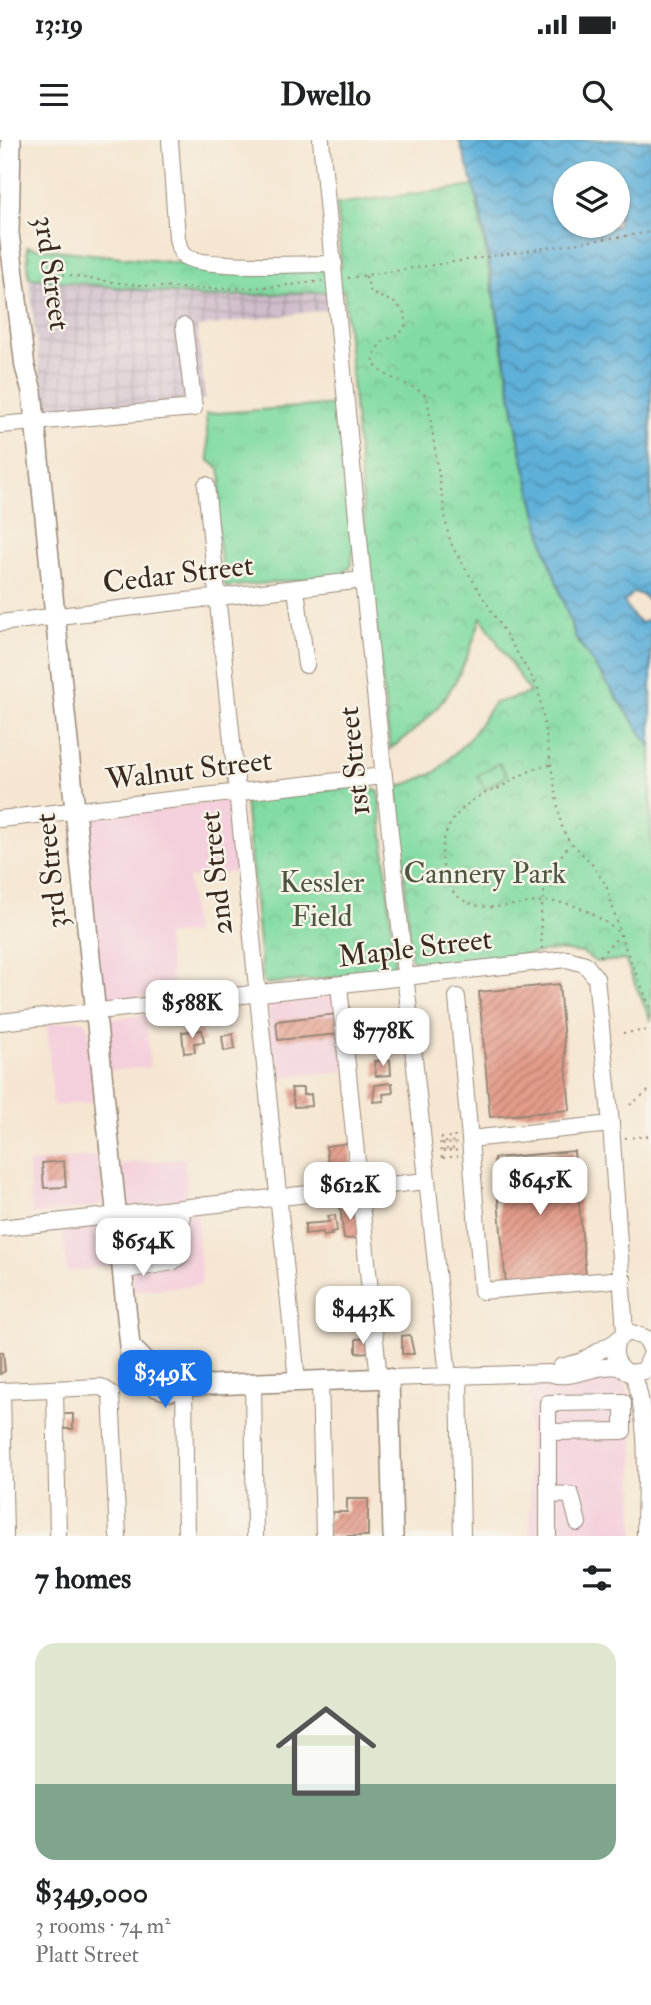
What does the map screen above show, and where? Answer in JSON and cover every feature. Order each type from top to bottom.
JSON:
[{"type":"main road","name":"3rd Street","points":[[11,140],[12,205],[20,227],[34,365],[32,391],[130,1346],[128,1360],[132,1370],[148,1374],[172,1391],[184,1386]]},
{"type":"main road","points":[[184,1386],[384,1378],[393,1536]]},
{"type":"street","points":[[170,140],[180,252],[199,262],[335,272]]},
{"type":"street","name":"1st Street","points":[[321,140],[363,580],[426,1181],[454,1376],[463,1536]]},
{"type":"street","points":[[0,425],[194,408],[184,326]]},
{"type":"street","name":"2nd Street","points":[[206,485],[215,598],[297,1381]]},
{"type":"street","name":"Cedar Street","points":[[0,623],[363,580]]},
{"type":"street","points":[[296,589],[306,665]]},
{"type":"street","name":"Walnut Street","points":[[0,819],[383,776]]},
{"type":"street","name":"Maple Street","points":[[0,1022],[567,959],[591,961]]},
{"type":"street","points":[[591,961],[596,978],[611,1124],[627,1336],[615,1356],[639,1387],[649,1417],[645,1536]]},
{"type":"street","points":[[339,986],[359,1191],[384,1378],[550,1373],[580,1362],[627,1336]]},
{"type":"street","points":[[457,996],[482,1291],[623,1283]]},
{"type":"street","points":[[470,1139],[611,1124]]},
{"type":"street","points":[[0,1228],[359,1191],[426,1181]]},
{"type":"street","points":[[121,1270],[172,1262],[180,1256],[182,1208]]},
{"type":"street","points":[[627,1336],[650,1357],[651,1394]]},
{"type":"street","points":[[550,1373],[567,1375],[605,1366],[627,1371],[644,1371],[650,1357]]},
{"type":"street","points":[[567,1375],[567,1402]]},
{"type":"street","points":[[320,1380],[324,1536]]},
{"type":"street","points":[[253,1383],[255,1536]]},
{"type":"street","points":[[184,1386],[186,1536]]},
{"type":"street","points":[[5,1536],[1,1391],[101,1387],[111,1393],[118,1536]]},
{"type":"street","points":[[55,1389],[58,1536]]},
{"type":"street","points":[[548,1432],[623,1431],[623,1402],[548,1402],[548,1432],[548,1536]]},
{"type":"street","points":[[623,1422],[649,1417]]},
{"type":"street","points":[[548,1494],[570,1495],[578,1523]]},
{"type":"path","points":[[55,272],[106,282],[208,291],[263,289],[335,272],[366,276],[651,232]]},
{"type":"path","points":[[366,276],[371,293],[397,304],[406,315],[405,328],[379,346],[374,363],[385,375],[414,386],[427,397],[453,548],[538,687],[556,810],[571,843],[591,863],[606,885],[621,934],[651,1009]]},
{"type":"path","points":[[551,765],[534,768],[467,806],[451,821],[441,848],[447,880],[456,895],[488,906],[507,907],[541,901],[573,905],[589,911],[621,934]]},
{"type":"path","points":[[542,950],[541,901],[553,866],[571,843]]},
{"type":"path","points":[[591,961],[621,934]]},
{"type":"path","points":[[622,1033],[651,1030]]},
{"type":"path","points":[[630,1105],[651,1088]]},
{"type":"path","points":[[625,1138],[651,1136]]},
{"type":"path","points":[[457,1151],[455,1137],[452,1137],[453,1151],[450,1152],[449,1138],[446,1138],[447,1152],[444,1152],[443,1138],[440,1138],[443,1158],[458,1156]]},
{"type":"shaded area","points":[[29,278],[208,297],[330,292],[332,309],[197,327],[205,399],[49,415],[44,410]]},
{"type":"shaded area","points":[[226,801],[230,806],[236,872],[188,878],[194,933],[166,936],[174,994],[108,1000],[102,995],[85,824],[88,818]]},
{"type":"shaded area","points":[[337,992],[345,1071],[273,1078],[267,1001]]},
{"type":"shaded area","points":[[146,1015],[150,1067],[110,1071],[107,1020]]},
{"type":"shaded area","points":[[84,1021],[89,1030],[95,1102],[53,1106],[47,1024]]},
{"type":"shaded area","points":[[100,1155],[103,1202],[95,1207],[32,1215],[28,1163]]},
{"type":"shaded area","points":[[185,1158],[189,1213],[197,1213],[202,1285],[133,1291],[120,1164]]},
{"type":"shaded area","points":[[97,1226],[108,1232],[112,1266],[67,1272],[62,1228]]},
{"type":"shaded area","points":[[606,1374],[625,1384],[633,1403],[634,1536],[530,1536],[529,1383],[575,1382]]},
{"type":"green space","name":"Cannery Park","points":[[474,186],[521,451],[546,551],[576,639],[651,747],[651,1021],[625,960],[596,962],[583,953],[559,950],[424,968],[411,958],[397,788],[436,772],[469,739],[494,703],[530,693],[481,617],[466,659],[449,692],[424,721],[390,749],[365,529],[344,291],[208,297],[29,278],[27,247],[198,265],[341,267],[337,204]]},
{"type":"green space","points":[[339,404],[354,549],[350,568],[340,576],[227,587],[224,584],[216,517],[222,477],[218,467],[209,461],[206,414]]},
{"type":"green space","points":[[499,763],[507,775],[485,789],[477,776]]},
{"type":"green space","name":"Kessler Field","points":[[367,785],[379,792],[395,967],[388,972],[267,984],[263,982],[245,801],[247,798]]},
{"type":"water","points":[[459,140],[651,140],[651,604],[643,595],[633,593],[624,602],[634,618],[642,623],[651,617],[651,747],[576,638],[546,551],[521,451],[479,203]]},
{"type":"building","points":[[559,984],[570,1110],[490,1117],[479,992]]},
{"type":"building","points":[[337,1014],[339,1034],[278,1040],[276,1021]]},
{"type":"building","points":[[202,1030],[204,1042],[194,1043],[195,1052],[184,1053],[182,1032]]},
{"type":"building","points":[[233,1034],[235,1049],[224,1051],[222,1036]]},
{"type":"building","points":[[390,1060],[391,1075],[376,1076],[374,1061]]},
{"type":"building","points":[[392,1083],[393,1093],[383,1094],[384,1101],[373,1102],[375,1085]]},
{"type":"building","points":[[291,1088],[303,1088],[303,1095],[311,1094],[312,1106],[294,1107]]},
{"type":"building","points":[[349,1143],[353,1175],[330,1178],[326,1146]]},
{"type":"building","points":[[574,1151],[586,1276],[506,1284],[494,1158]]},
{"type":"building","points":[[64,1161],[66,1187],[44,1188],[42,1163]]},
{"type":"building","points":[[356,1205],[360,1238],[344,1239],[340,1206]]},
{"type":"building","points":[[335,1215],[337,1231],[331,1232],[332,1235],[323,1236],[323,1232],[305,1234],[305,1224],[329,1222],[328,1216]]},
{"type":"building","points":[[396,1313],[398,1325],[386,1326],[384,1314]]},
{"type":"building","points":[[410,1335],[414,1354],[402,1354],[402,1336]]},
{"type":"building","points":[[369,1338],[370,1352],[356,1353],[356,1339]]},
{"type":"building","points":[[0,1352],[3,1352],[5,1371],[0,1374]]},
{"type":"building","points":[[61,1414],[73,1414],[73,1429],[62,1429]]},
{"type":"building","points":[[347,1499],[368,1499],[368,1536],[327,1536],[327,1519],[332,1519],[332,1512],[347,1512]]}]
